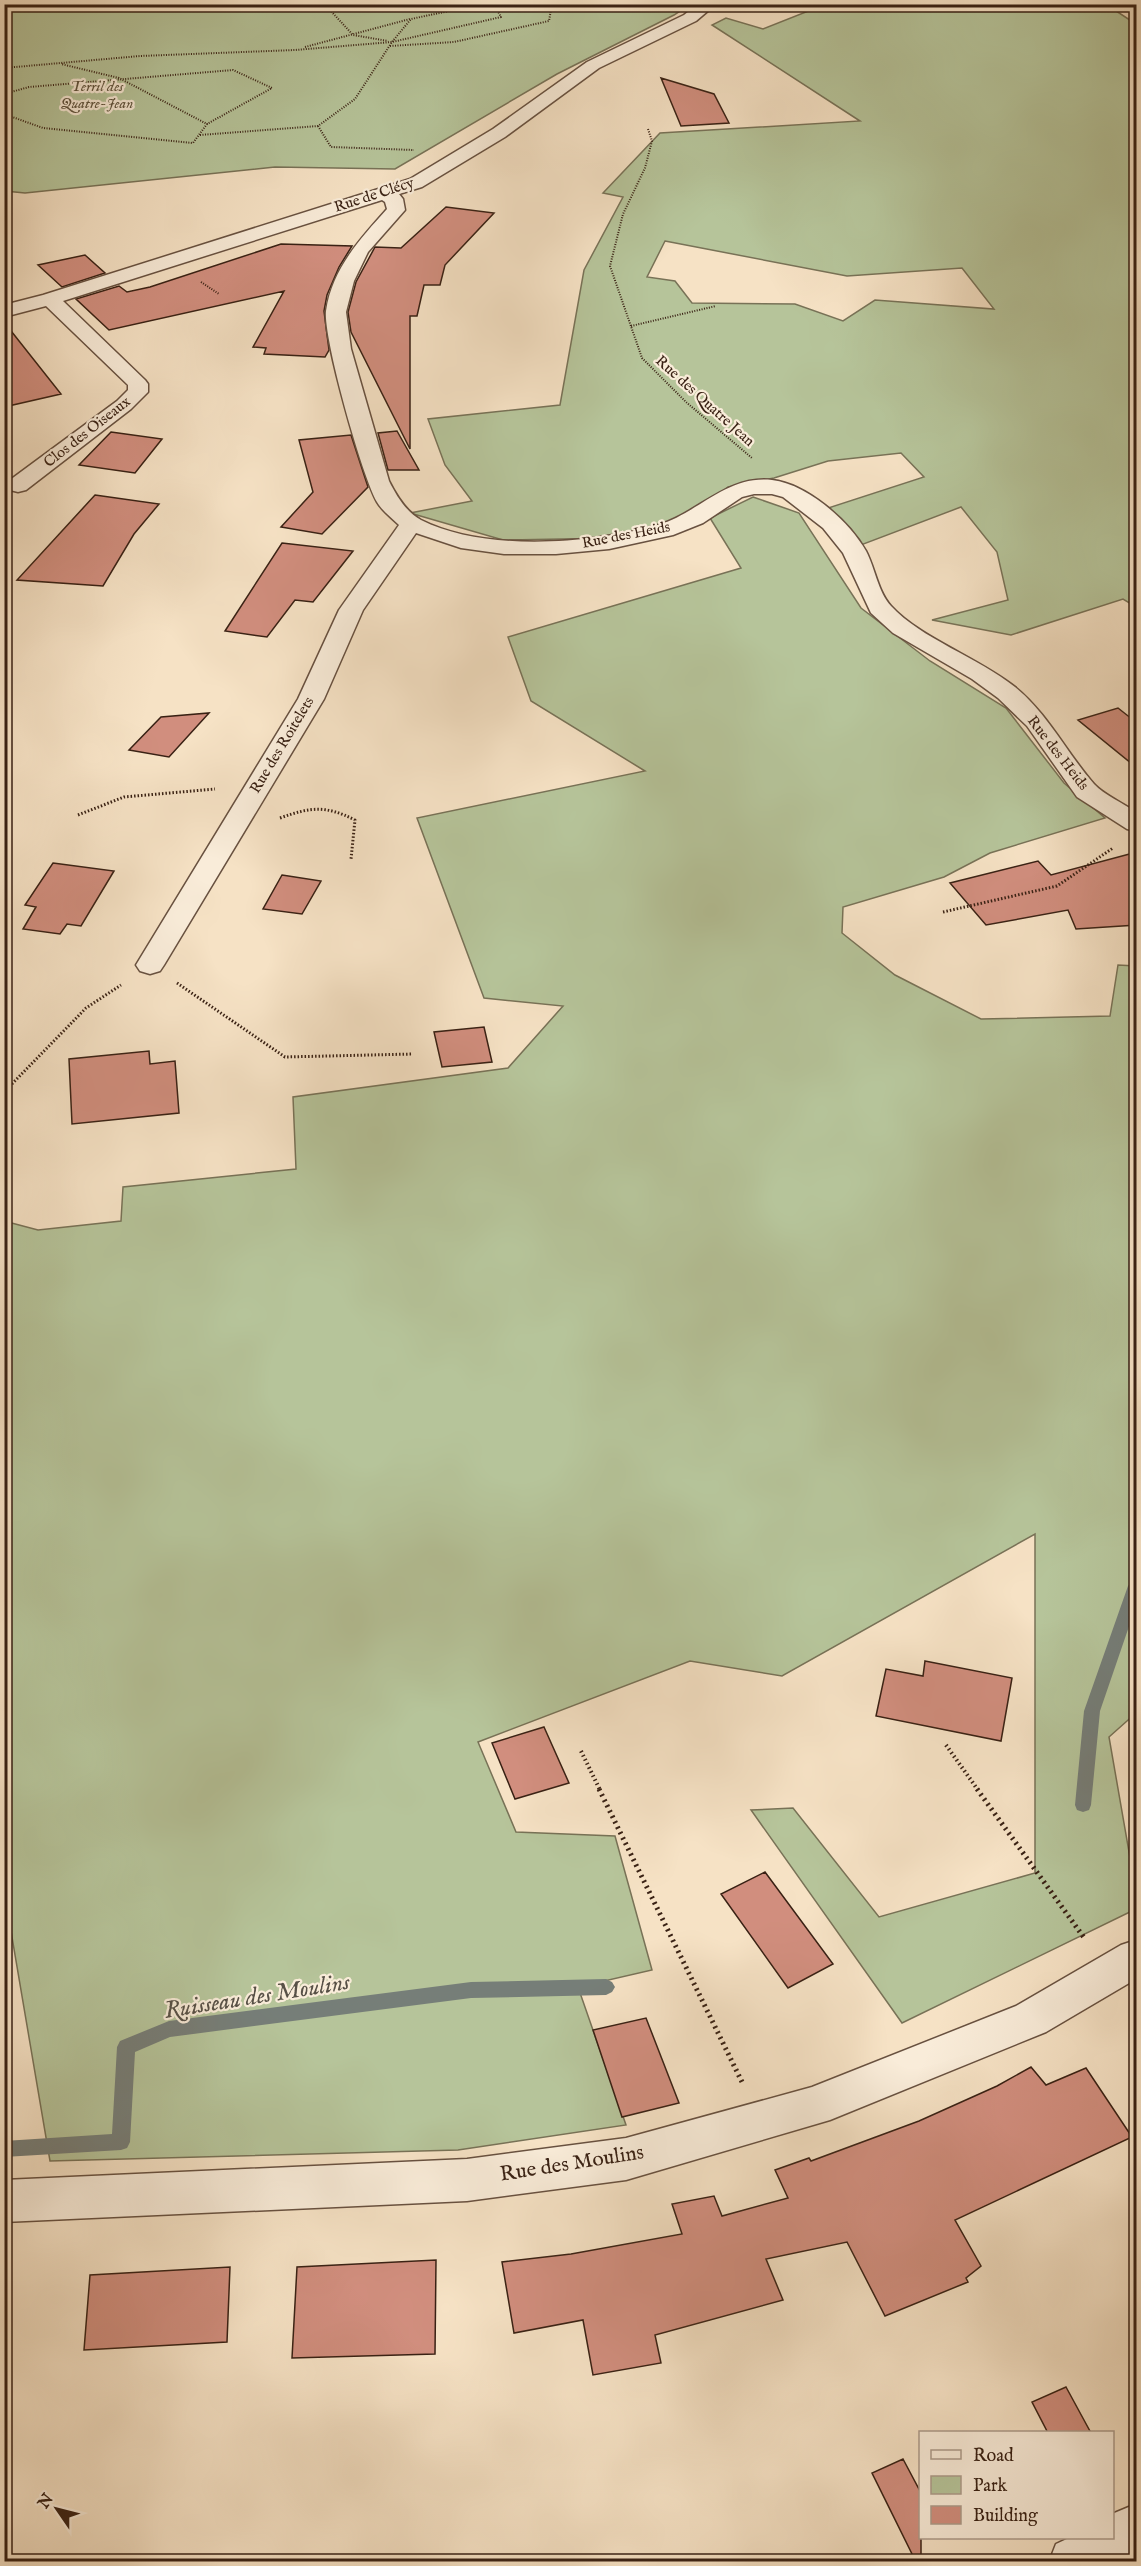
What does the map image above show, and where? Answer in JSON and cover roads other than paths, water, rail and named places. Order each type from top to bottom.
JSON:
[{"type":"street","name":"Rue de Clécy","points":[[4,311],[50,299],[416,183],[519,120],[544,99],[593,65],[690,18],[709,4]]},
{"type":"street","name":"Rue des Heids","points":[[384,193],[394,199],[396,210],[360,250],[344,281],[336,312],[341,349],[378,482],[388,502],[411,524],[461,541],[504,547],[556,547],[609,542],[665,530],[695,518],[734,492],[754,487],[791,492],[831,523],[854,551],[879,609],[902,628],[981,674],[1007,693],[1036,721],[1086,791],[1137,823]]},
{"type":"street","name":"Clos des Oiseaux","points":[[18,485],[138,392],[138,384],[50,299]]},
{"type":"street","name":"Rue des Roitelets","points":[[150,965],[311,699],[351,610],[411,524]]},
{"type":"street","name":"Rue des Moulins","points":[[4,2201],[467,2180],[626,2160],[814,2106],[1031,2019],[1123,1965]]},
{"type":"street","points":[[1074,2562],[1137,2529]]},
{"type":"waterway","name":"Ruisseau des Moulins","points":[[1083,1805],[1092,1711],[1136,1586]]},
{"type":"waterway","name":"Ruisseau des Moulins","points":[[4,2149],[121,2142],[126,2047],[169,2029],[471,1990],[606,1987]]},
{"type":"park label","name":"Terril des Quatre-Jean","points":[[97,94]]}]
